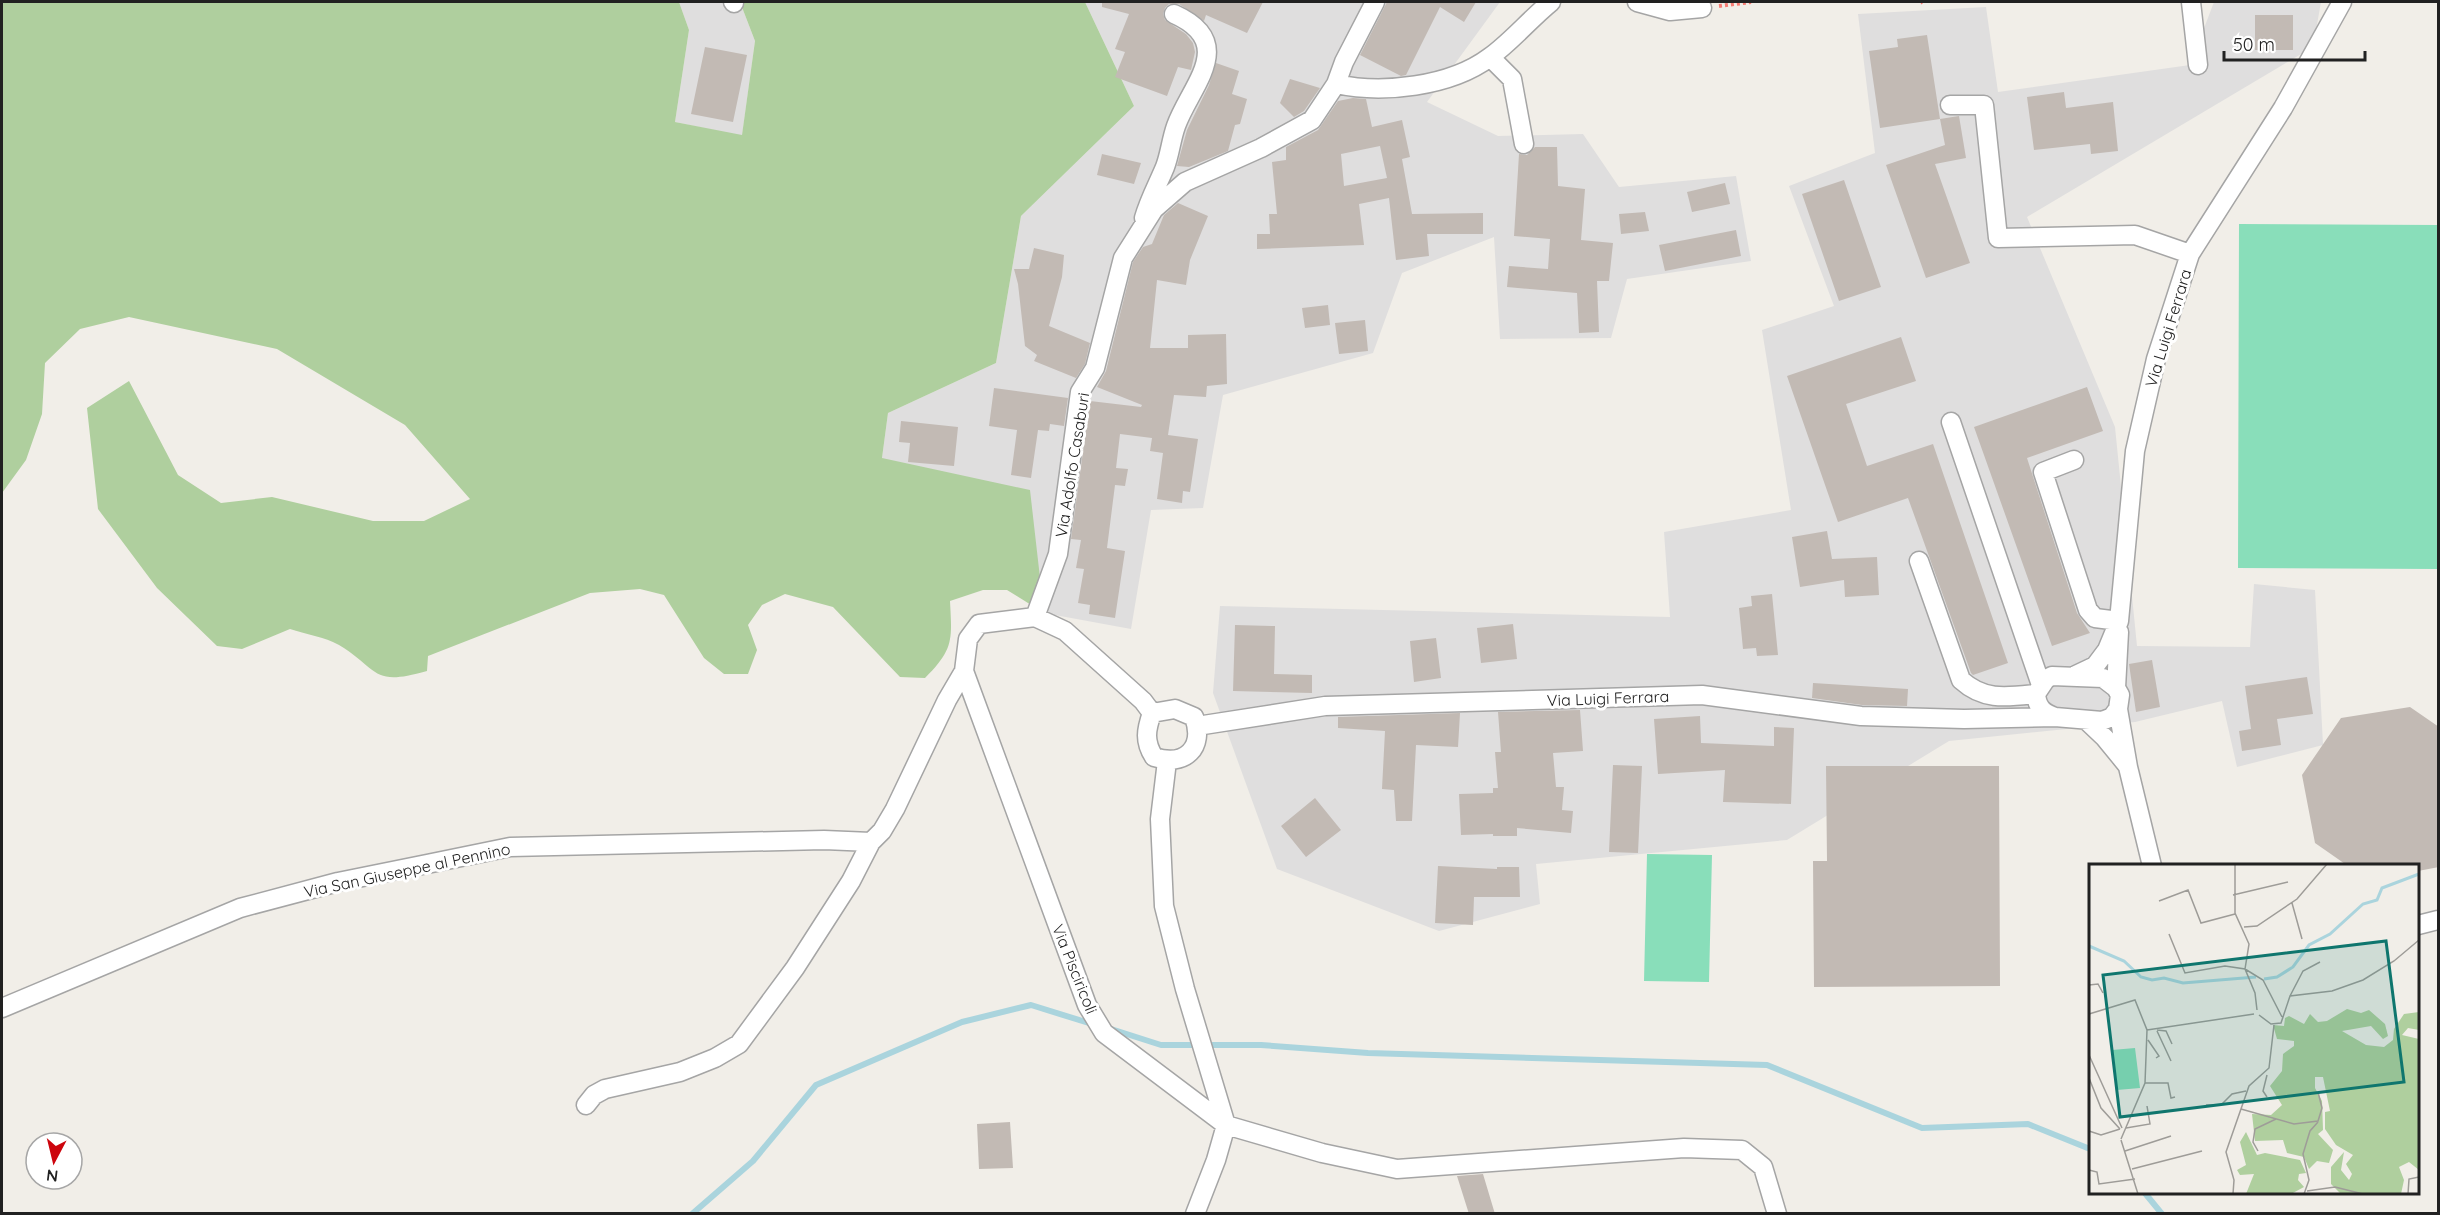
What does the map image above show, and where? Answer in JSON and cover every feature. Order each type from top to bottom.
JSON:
[{"type":"street","name":"Via Adolfo Casaburi","points":[[1035,617],[1058,554],[1080,392],[1095,368],[1123,258],[1154,208],[1185,182],[1261,148],[1312,120],[1336,84],[1344,62],[1375,2]]},
{"type":"street","points":[[1531,20],[1532,2]]},
{"type":"street","points":[[1336,84],[1359,89],[1421,84],[1465,72],[1490,57],[1551,2]]},
{"type":"street","points":[[1637,2],[1670,10],[1702,8]]},
{"type":"street","points":[[2192,2],[2198,65]]},
{"type":"street","name":"Via Luigi Ferrara","points":[[2038,694],[2046,679],[2095,666],[2107,650],[2119,621],[2135,451],[2156,359],[2190,254],[2283,108],[2342,2]]},
{"type":"street","points":[[1140,232],[1151,195],[1165,166],[1176,124],[1205,70],[1205,49],[1201,34],[1188,20],[1174,14]]},
{"type":"street","points":[[1490,57],[1512,80],[1524,144]]},
{"type":"street","points":[[1950,105],[1984,105],[1998,238],[2135,235],[2190,254]]},
{"type":"street","points":[[1951,422],[2033,663],[2038,694],[2046,713],[2055,717]]},
{"type":"street","points":[[2074,460],[2043,472],[2088,610],[2095,618],[2119,621],[2116,688]]},
{"type":"street","points":[[1919,561],[1961,680],[1972,690],[1991,696],[2038,694]]},
{"type":"street","points":[[586,1105],[594,1095],[605,1089],[680,1072],[715,1058],[739,1044],[795,968],[851,881],[871,842],[882,831],[895,809],[946,700],[964,671],[968,639],[980,624],[1035,617],[1065,631],[1143,701],[1152,713]]},
{"type":"street","points":[[2033,663],[2067,675],[2103,678],[2116,688],[2120,695],[2118,709],[2128,767],[2152,864]]},
{"type":"street","name":"Via Pisciricoli","points":[[964,671],[1087,1005],[1104,1033],[1226,1125],[1322,1153],[1396,1169],[1684,1148],[1742,1150],[1763,1167],[1777,1214]]},
{"type":"street","points":[[2020,717],[2038,694]]},
{"type":"street","name":"Via Luigi Ferrara","points":[[1197,726],[1325,706],[1702,695],[1862,716],[1964,719],[2055,717],[2102,721],[2112,717],[2118,709]]},
{"type":"street","points":[[1175,709],[1183,710],[1194,717],[1197,738],[1193,749],[1181,759],[1167,761],[1154,757],[1148,748],[1146,730],[1152,713],[1175,709]]},
{"type":"street","points":[[2086,720],[2105,738],[2128,767]]},
{"type":"street","points":[[1167,761],[1160,819],[1164,906],[1185,989],[1214,1078],[1226,1125],[1216,1160],[1195,1214]]},
{"type":"street","name":"Via San Giuseppe al Pennino","points":[[2,1008],[240,908],[338,882],[510,847],[824,840],[871,842]]},
{"type":"street","points":[[2419,925],[2439,920]]},
{"type":"path","points":[[1702,8],[1751,2]]},
{"type":"shaded area","points":[[679,2],[740,2],[755,41],[742,136],[675,122],[689,30]]},
{"type":"shaded area","points":[[1085,2],[1500,2],[1427,102],[1498,136],[1583,134],[1619,187],[1736,176],[1751,261],[1627,279],[1611,338],[1500,339],[1494,237],[1402,273],[1373,353],[1223,395],[1203,508],[1151,510],[1131,629],[1044,613],[882,458],[888,413],[996,363],[1021,216],[1134,106]]},
{"type":"shaded area","points":[[2214,2],[2321,2],[2313,47],[2027,217],[2115,427],[2137,646],[2250,647],[2254,584],[2315,590],[2323,745],[2237,767],[2222,701],[2135,722],[1949,741],[1787,840],[1536,864],[1540,904],[1439,931],[1277,869],[1213,693],[1220,606],[1670,617],[1664,532],[1791,510],[1762,330],[1834,306],[1789,186],[1875,153],[1858,14],[1986,7],[1998,92],[2190,65]]},
{"type":"green space","points":[[2,2],[679,2],[689,30],[675,122],[742,135],[755,41],[740,2],[1085,2],[1134,106],[1021,216],[996,363],[888,413],[882,458],[1030,490],[1044,613],[1007,590],[983,590],[950,601],[951,635],[949,643],[941,659],[925,678],[900,677],[833,607],[785,594],[762,605],[748,625],[757,650],[748,674],[724,674],[704,658],[664,595],[640,589],[590,593],[428,656],[427,671],[409,676],[395,677],[377,673],[339,645],[290,629],[242,649],[217,646],[157,588],[98,509],[87,408],[129,381],[178,475],[221,503],[272,497],[373,521],[424,521],[470,499],[405,425],[277,349],[129,317],[80,329],[45,363],[42,414],[26,460],[2,493]]},
{"type":"green space","points":[[2239,224],[2438,225],[2438,569],[2238,568]]},
{"type":"green space","points":[[1647,854],[1712,855],[1709,982],[1644,981]]},
{"type":"building","points":[[1102,2],[1263,2],[1247,33],[1206,15],[1204,21],[1179,4],[1169,4],[1163,14],[1165,20],[1186,34],[1193,43],[1195,52],[1191,70],[1178,67],[1167,96],[1115,77],[1125,52],[1115,49],[1129,14],[1102,7]]},
{"type":"building","points":[[1387,2],[1476,2],[1464,22],[1440,7],[1406,75],[1401,76],[1360,55]]},
{"type":"building","points":[[2255,15],[2293,15],[2293,50],[2255,50]]},
{"type":"building","points":[[1927,35],[1940,119],[1880,128],[1869,51],[1898,47],[1897,39]]},
{"type":"building","points":[[705,47],[747,55],[733,122],[691,114]]},
{"type":"building","points":[[1216,63],[1239,71],[1232,94],[1247,99],[1240,124],[1235,125],[1228,151],[1189,167],[1177,166],[1187,130],[1209,85]]},
{"type":"building","points":[[1290,79],[1320,88],[1304,111],[1294,117],[1280,103]]},
{"type":"building","points":[[2064,92],[2066,108],[2113,102],[2118,151],[2091,154],[2090,144],[2034,150],[2027,97]]},
{"type":"building","points":[[1353,98],[1366,99],[1372,127],[1402,120],[1410,157],[1402,159],[1412,214],[1483,213],[1483,234],[1427,234],[1429,256],[1396,260],[1389,198],[1359,204],[1364,245],[1257,249],[1257,234],[1270,234],[1269,214],[1277,214],[1272,162],[1286,160],[1286,147],[1318,130],[1338,101]],"holes":[[[1380,146],[1387,178],[1344,186],[1341,154]]]},
{"type":"building","points":[[1959,116],[1966,158],[1935,164],[1970,263],[1926,278],[1886,165],[1945,145],[1940,119]]},
{"type":"building","points":[[1535,147],[1557,147],[1558,186],[1585,189],[1581,240],[1613,243],[1609,281],[1597,281],[1599,332],[1579,333],[1577,293],[1507,287],[1509,266],[1548,269],[1550,239],[1514,236],[1519,154],[1527,155]]},
{"type":"building","points":[[1102,154],[1141,163],[1134,184],[1097,175]]},
{"type":"building","points":[[1844,180],[1881,287],[1839,301],[1802,194]]},
{"type":"building","points":[[1725,183],[1730,204],[1692,212],[1687,192]]},
{"type":"building","points":[[1178,203],[1208,216],[1190,260],[1186,285],[1157,280],[1150,348],[1188,348],[1188,335],[1226,334],[1227,384],[1207,386],[1206,397],[1174,395],[1168,435],[1198,439],[1190,492],[1183,491],[1182,503],[1157,499],[1163,453],[1150,451],[1152,438],[1120,434],[1116,468],[1128,469],[1125,486],[1115,485],[1107,548],[1125,551],[1115,618],[1089,614],[1090,605],[1078,603],[1084,569],[1076,568],[1081,540],[1071,539],[1090,401],[1141,407],[1142,405],[1097,387],[1106,371],[1133,262],[1143,247],[1152,244],[1164,215]]},
{"type":"building","points":[[1645,212],[1649,231],[1621,234],[1619,214]]},
{"type":"building","points":[[1736,230],[1741,256],[1665,271],[1659,245]]},
{"type":"building","points":[[1034,248],[1064,255],[1062,277],[1049,326],[1090,343],[1085,364],[1076,378],[1034,361],[1037,355],[1025,346],[1018,284],[1014,269],[1029,269]]},
{"type":"building","points":[[1328,305],[1330,325],[1305,328],[1302,308]]},
{"type":"building","points":[[1365,320],[1368,351],[1339,354],[1335,323]]},
{"type":"building","points":[[1901,337],[1916,381],[1846,404],[1867,466],[1933,444],[2008,663],[1973,675],[1908,498],[1838,522],[1787,376]]},
{"type":"building","points":[[2087,387],[2103,431],[2027,458],[2077,613],[2090,633],[2052,646],[1974,427]]},
{"type":"building","points":[[994,388],[1068,398],[1064,426],[1050,424],[1049,431],[1038,430],[1031,478],[1011,475],[1017,430],[989,426]]},
{"type":"building","points":[[901,421],[958,427],[954,466],[908,462],[910,443],[899,442]]},
{"type":"building","points":[[1827,531],[1832,559],[1877,557],[1879,595],[1845,597],[1844,580],[1800,587],[1792,537]]},
{"type":"building","points":[[1772,594],[1778,655],[1757,656],[1756,648],[1743,649],[1739,608],[1752,606],[1751,596]]},
{"type":"building","points":[[1513,624],[1517,659],[1481,663],[1477,628]]},
{"type":"building","points":[[1235,625],[1275,626],[1274,674],[1312,675],[1312,693],[1233,691]]},
{"type":"building","points":[[1436,638],[1441,678],[1414,682],[1410,641]]},
{"type":"building","points":[[2152,660],[2160,707],[2136,712],[2129,664]]},
{"type":"building","points":[[2307,677],[2313,714],[2277,719],[2281,745],[2242,751],[2239,731],[2251,729],[2245,686]]},
{"type":"building","points":[[1813,683],[1908,689],[1907,706],[1862,705],[1812,698]]},
{"type":"building","points":[[2410,707],[2439,727],[2439,867],[2419,871],[2419,864],[2345,864],[2315,843],[2302,775],[2341,718]]},
{"type":"building","points":[[1580,710],[1583,751],[1553,753],[1556,787],[1564,787],[1562,810],[1573,811],[1571,833],[1517,828],[1517,836],[1461,835],[1459,794],[1493,793],[1493,788],[1498,788],[1495,752],[1501,752],[1498,712]]},
{"type":"building","points":[[1460,713],[1458,747],[1416,745],[1412,821],[1396,821],[1394,790],[1382,789],[1385,731],[1338,728],[1338,717]]},
{"type":"building","points":[[1700,716],[1701,743],[1774,746],[1774,727],[1794,728],[1791,804],[1723,802],[1725,770],[1658,774],[1654,719]]},
{"type":"building","points":[[1613,765],[1642,766],[1638,853],[1609,852]]},
{"type":"building","points":[[1826,766],[1999,766],[2000,986],[1814,987],[1813,861],[1827,861]]},
{"type":"building","points":[[1315,798],[1341,830],[1306,857],[1281,826]]},
{"type":"building","points":[[1438,866],[1497,869],[1497,867],[1519,867],[1520,897],[1474,897],[1473,925],[1435,923]]},
{"type":"building","points":[[1010,1122],[1013,1168],[979,1169],[977,1124]]},
{"type":"building","points":[[1483,1174],[1495,1214],[1469,1214],[1457,1176]]},
{"type":"waterway","points":[[692,1214],[753,1161],[816,1085],[962,1022],[1031,1005],[1092,1024]]},
{"type":"waterway","points":[[1111,1029],[1161,1045],[1261,1045],[1368,1053],[1767,1065],[1922,1128],[2028,1124],[2089,1149]]},
{"type":"waterway","points":[[2146,1194],[2162,1214]]}]
